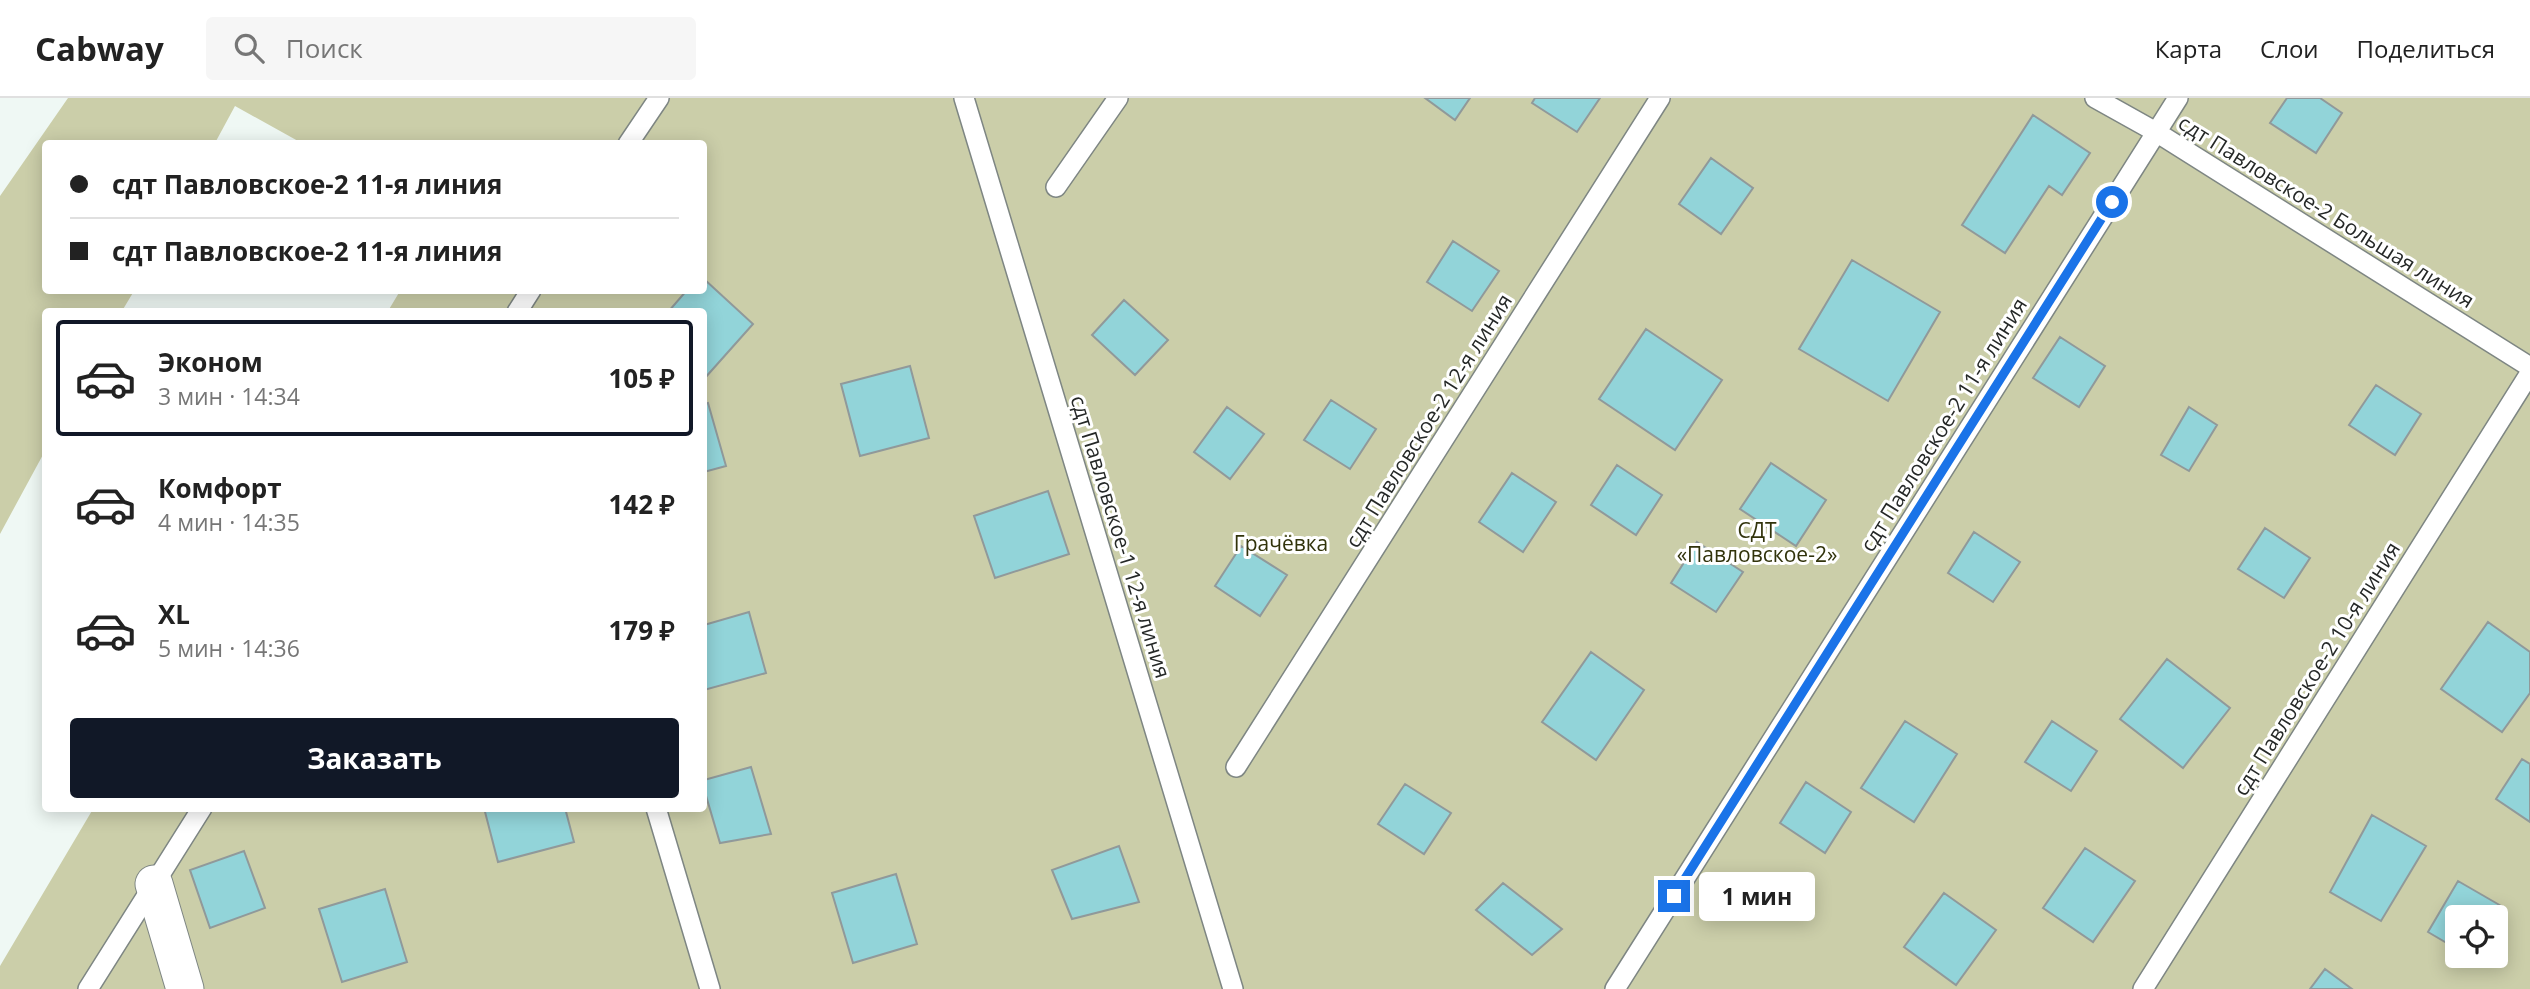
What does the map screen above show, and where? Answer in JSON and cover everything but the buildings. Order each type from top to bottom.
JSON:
[{"type":"street","points":[[155,884],[185,989]]},
{"type":"lane","points":[[631,140],[659,98]]},
{"type":"lane","name":"сдт Павловское-1 12-я линия","points":[[964,98],[1233,989]]},
{"type":"lane","points":[[1056,187],[1118,98]]},
{"type":"lane","name":"сдт Павловское-2 12-я линия","points":[[1236,767],[1660,98]]},
{"type":"lane","name":"сдт Павловское-2 Большая линия","points":[[2095,98],[2156,132],[2530,367]]},
{"type":"lane","name":"сдт Павловское-2 11-я линия","points":[[1615,989],[2178,98]]},
{"type":"lane","name":"сдт Павловское-2 10-я линия","points":[[2143,989],[2530,373]]},
{"type":"lane","points":[[88,989],[200,812]]},
{"type":"lane","points":[[657,812],[710,989]]},
{"type":"green space","name":"Грачёвка","points":[[68,98],[2530,98],[2530,989],[0,989],[0,966],[91,812],[707,812],[707,308],[390,308],[398,294],[707,294],[707,140],[296,140],[235,106],[217,140],[42,140],[42,294],[132,294],[124,308],[42,308],[42,457],[0,534],[0,196]]},
{"type":"route","points":[[1674,896],[2112,202]]},
{"type":"park label","name":"СДТ «Павловское-2»","points":[[1757,543]]}]
